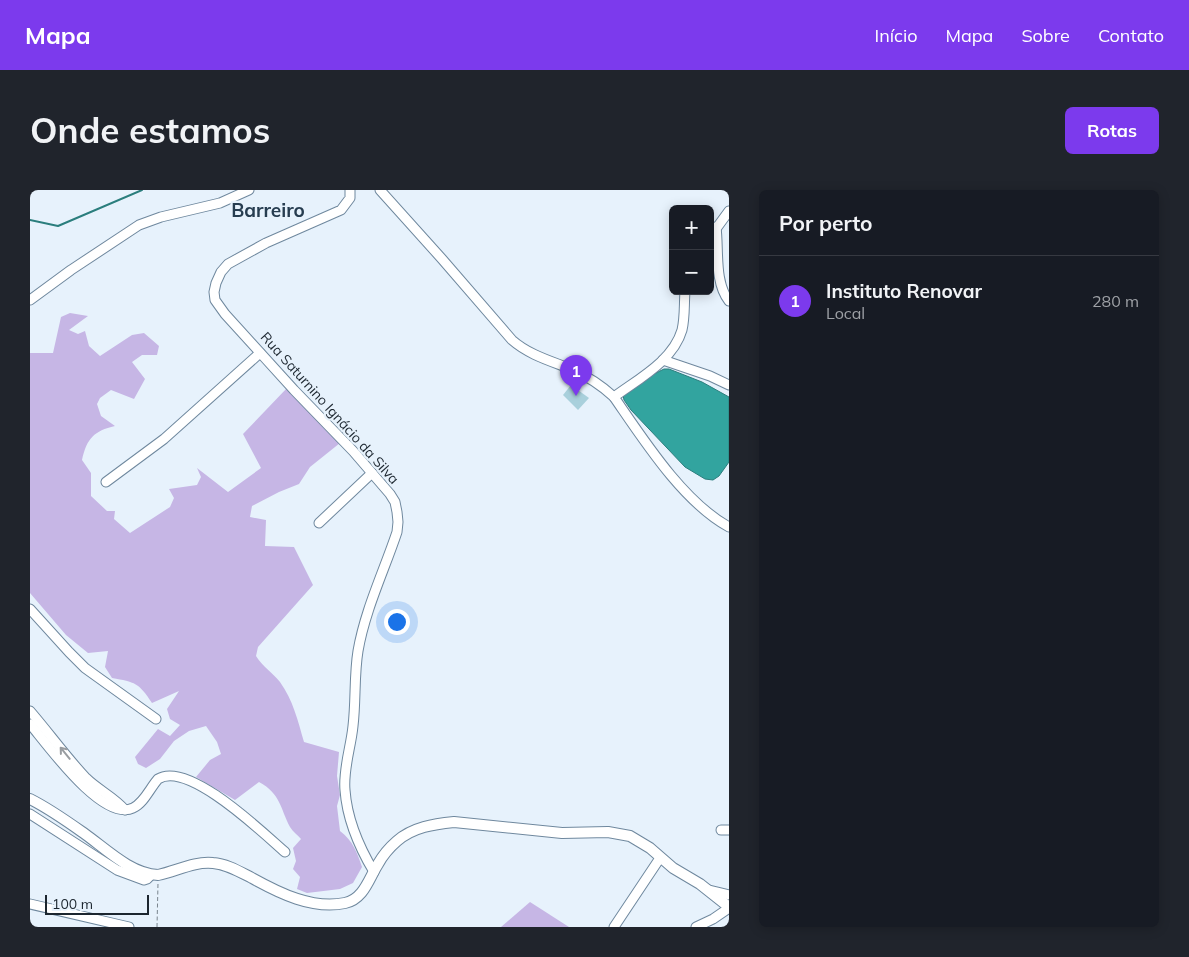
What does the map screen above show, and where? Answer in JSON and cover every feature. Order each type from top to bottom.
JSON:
[{"type":"main road","points":[[30,799],[58,815],[129,865],[154,875],[203,862],[216,863],[228,866],[289,896],[308,902],[335,905],[348,903],[357,898],[365,888],[386,852],[397,841],[407,834],[427,826],[454,822],[562,833],[620,833],[641,842],[673,868],[709,890],[729,907]]},
{"type":"street","points":[[30,300],[56,280],[139,225],[161,217],[213,205],[249,190]]},
{"type":"street","name":"Rua Saturnino Ignácio da Silva","points":[[350,190],[350,198],[341,210],[247,252],[228,264],[221,272],[214,292],[215,300],[225,314],[353,451],[395,502],[398,522],[397,532],[358,651],[353,724],[345,790],[357,839],[374,872]]},
{"type":"street","points":[[380,190],[512,340],[531,353],[603,387],[614,397],[677,481],[712,515],[729,527]]},
{"type":"street","points":[[714,231],[729,211]]},
{"type":"street","points":[[716,228],[721,285],[729,301]]},
{"type":"street","points":[[614,397],[663,360],[676,343],[682,330],[685,295]]},
{"type":"street","points":[[106,482],[164,439],[260,353]]},
{"type":"street","points":[[663,360],[710,376],[729,385]]},
{"type":"street","points":[[318,523],[372,473]]},
{"type":"street","points":[[30,609],[85,668],[156,719]]},
{"type":"street","points":[[30,712],[84,776],[100,791],[118,802],[126,810]]},
{"type":"street","points":[[30,724],[84,787],[108,805],[126,810],[131,809],[140,804],[158,779],[162,776],[171,775],[201,786],[225,800],[285,852]]},
{"type":"street","points":[[30,814],[117,870],[144,880],[154,875]]},
{"type":"street","points":[[614,927],[660,858]]},
{"type":"street","points":[[709,890],[729,895]]},
{"type":"street","points":[[30,904],[129,927]]},
{"type":"street","points":[[696,927],[713,919],[729,907]]},
{"type":"path","points":[[154,875],[157,927]]},
{"type":"shaded area","points":[[70,313],[88,316],[69,330],[78,334],[85,331],[89,346],[100,356],[132,335],[144,333],[159,346],[157,355],[142,355],[132,362],[145,379],[134,399],[111,390],[100,398],[97,404],[101,416],[115,426],[102,430],[89,441],[82,460],[91,473],[91,496],[107,511],[115,511],[114,519],[130,533],[170,507],[174,498],[169,489],[197,485],[201,477],[197,468],[228,492],[261,468],[243,434],[287,388],[340,443],[310,467],[299,484],[252,506],[250,517],[266,520],[265,546],[294,547],[313,585],[258,647],[256,656],[285,689],[295,711],[304,742],[339,752],[337,776],[340,795],[337,806],[340,831],[354,847],[362,867],[353,883],[340,889],[307,893],[297,889],[300,877],[293,869],[296,861],[293,848],[301,839],[290,827],[272,791],[259,782],[235,800],[196,777],[210,760],[221,754],[217,742],[206,726],[189,731],[174,741],[160,759],[146,768],[138,764],[135,757],[158,729],[170,736],[180,725],[170,719],[167,709],[179,691],[152,703],[144,691],[136,684],[112,678],[105,667],[108,651],[88,653],[66,635],[30,593],[30,353],[53,353],[61,317]]},
{"type":"shaded area","points":[[664,369],[669,369],[702,382],[729,397],[729,462],[719,476],[713,480],[705,479],[685,467],[631,410],[624,400],[623,395],[648,377]]},
{"type":"shaded area","points":[[530,902],[569,927],[501,927]]},
{"type":"building","points":[[571,385],[589,398],[578,410],[563,395]]},
{"type":"waterway","points":[[30,220],[58,226],[142,190]]},
{"type":"place","name":"Instituto Renovar","points":[[576,396]]},
{"type":"district","name":"Barreiro","points":[[268,210]]}]
